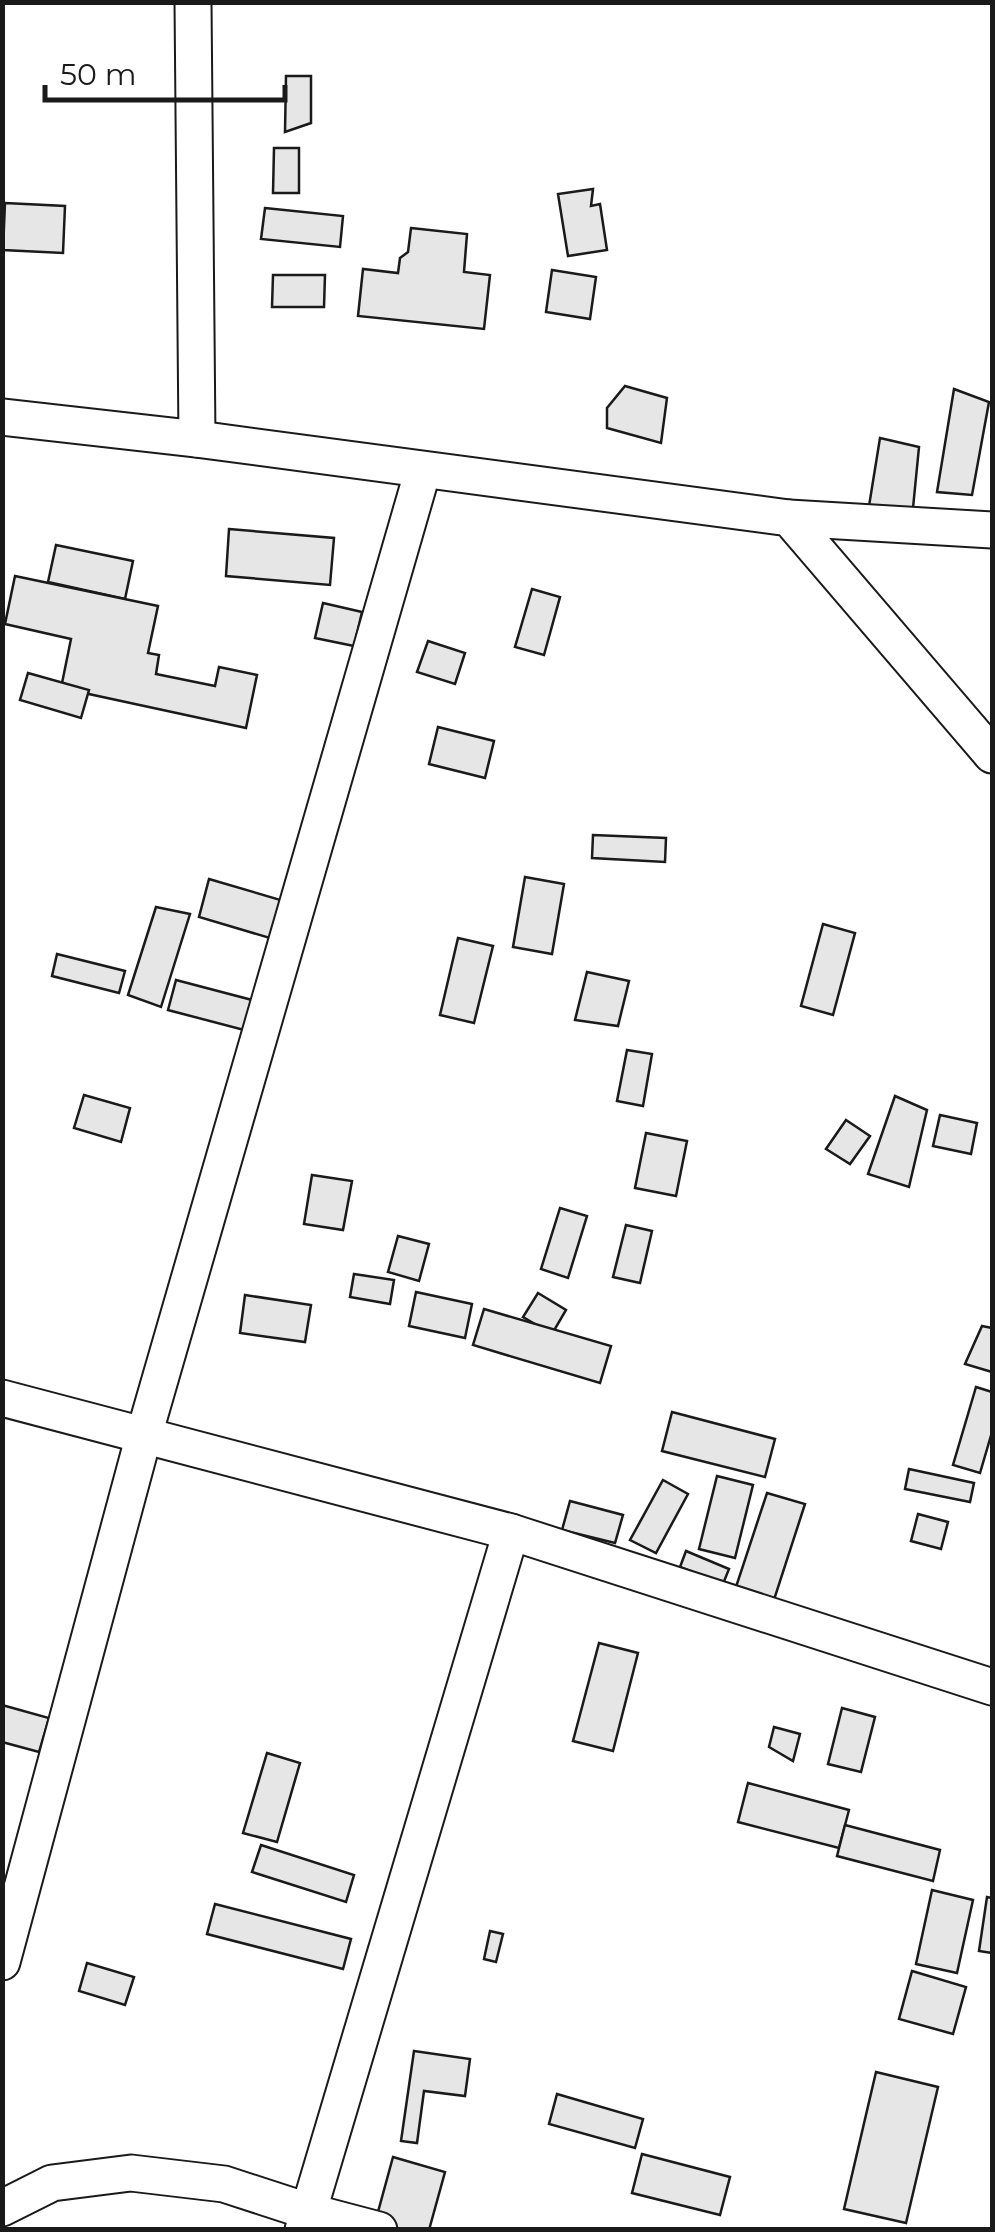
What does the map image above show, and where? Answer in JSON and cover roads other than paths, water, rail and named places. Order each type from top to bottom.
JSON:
[{"type":"street","points":[[193,2],[197,439]]},
{"type":"street","points":[[2,417],[197,439],[789,518],[992,530]]},
{"type":"street","points":[[2,1962],[144,1435],[422,470]]},
{"type":"street","points":[[789,518],[992,755]]},
{"type":"street","points":[[2,1398],[511,1532],[992,1687]]},
{"type":"street","points":[[305,2220],[511,1532]]},
{"type":"street","points":[[2,2208],[52,2183],[131,2173],[224,2184],[305,2220],[378,2230]]}]
